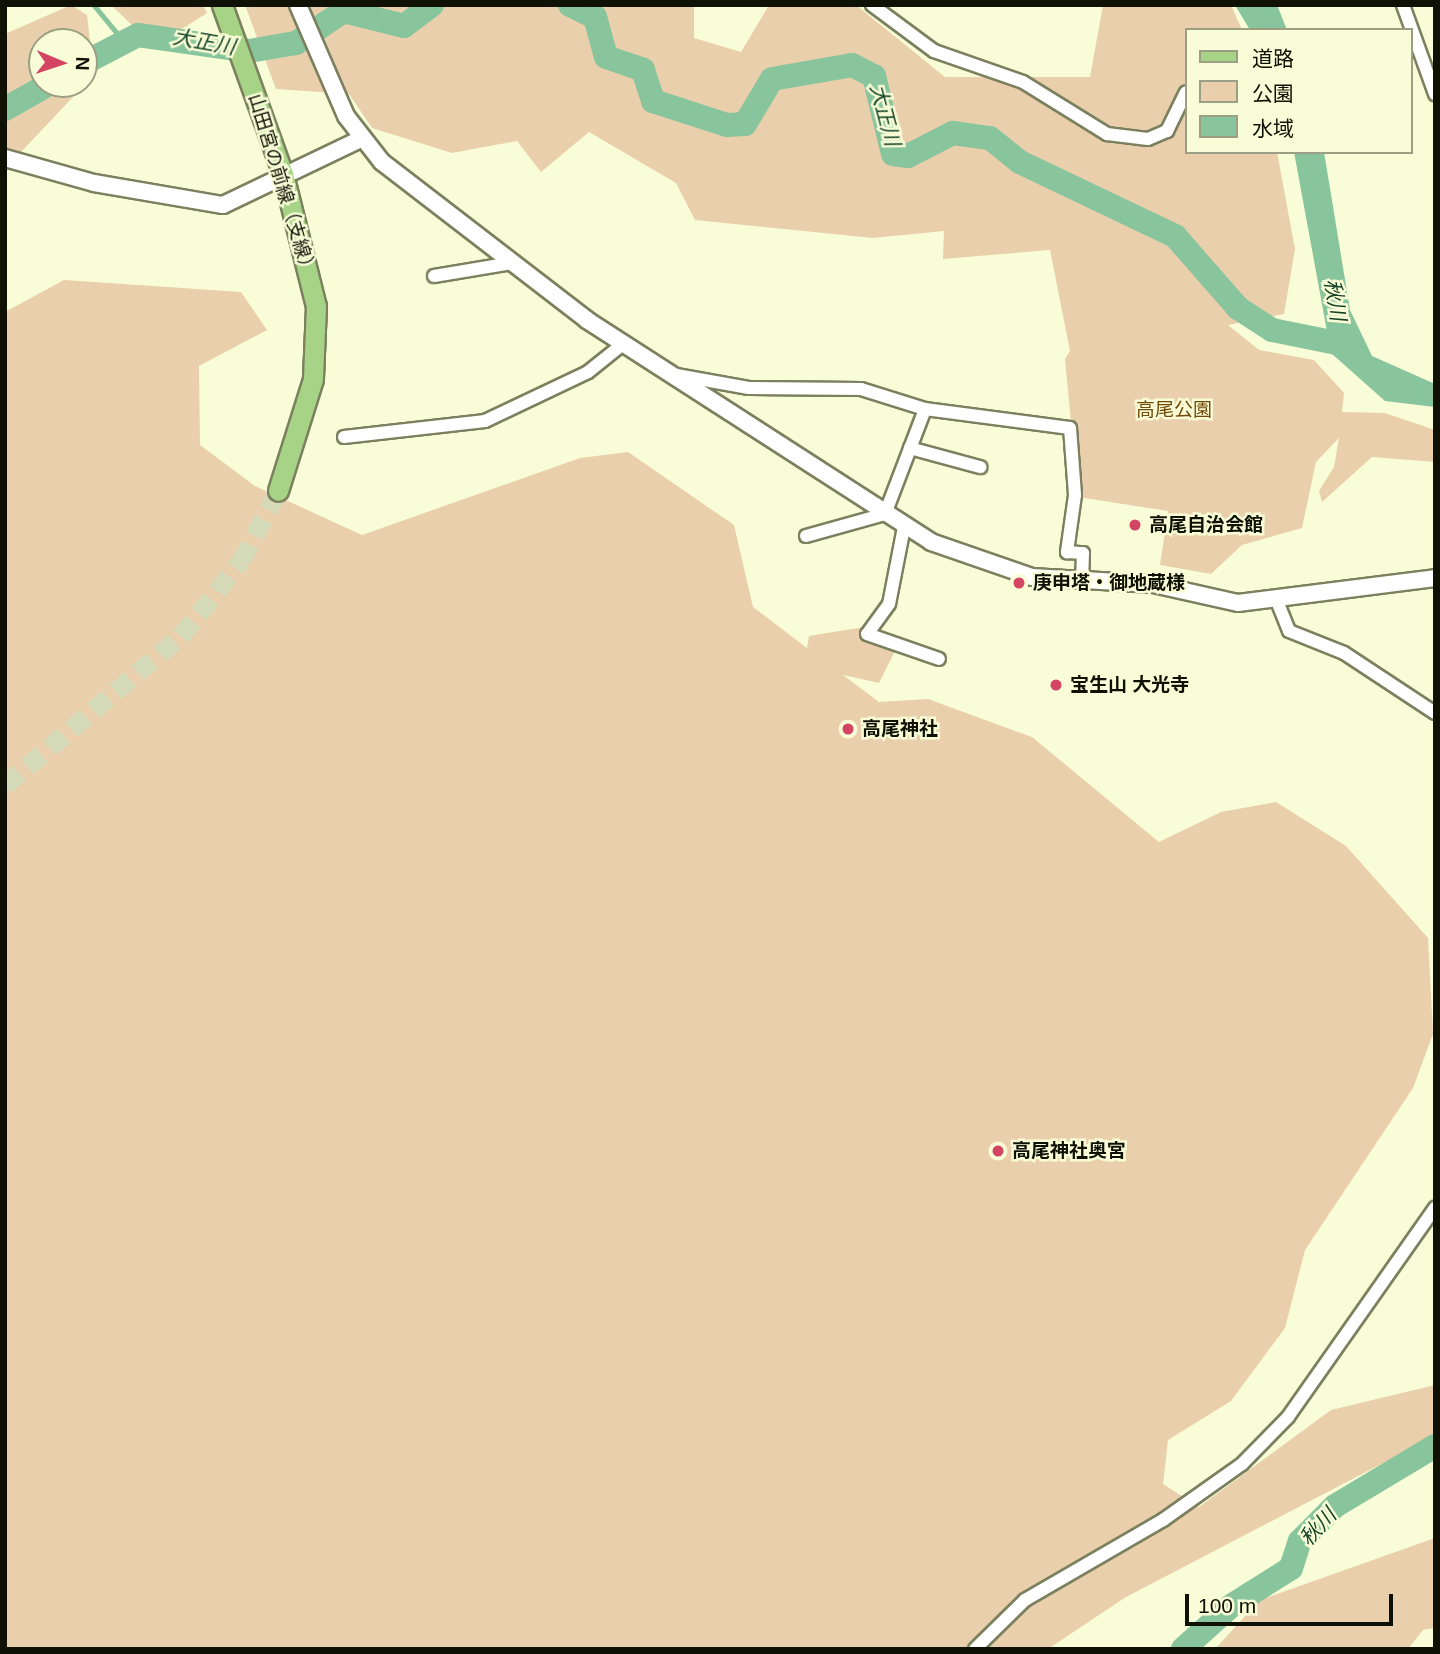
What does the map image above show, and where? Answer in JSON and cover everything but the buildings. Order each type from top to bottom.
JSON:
[{"type":"main road","name":"山田宮の前線（支線）","points":[[222,5],[283,174],[313,283],[316,352],[306,413],[278,491]]},
{"type":"street","points":[[298,5],[330,81],[361,139],[512,262],[623,344],[904,527],[1001,569],[1082,580],[1153,583],[1230,602],[1278,601],[1435,578]]},
{"type":"street","points":[[872,5],[934,51],[1023,82],[1107,134],[1148,139],[1167,131],[1184,96]]},
{"type":"street","points":[[1403,5],[1412,28]]},
{"type":"street","points":[[1412,28],[1435,94]]},
{"type":"street","points":[[5,158],[94,183],[215,205],[243,198],[283,174],[361,139]]},
{"type":"street","points":[[434,276],[512,262]]},
{"type":"street","points":[[344,437],[485,421],[588,372],[623,344]]},
{"type":"street","points":[[668,373],[749,388],[861,389],[925,409],[1070,428],[1075,495],[1068,552],[1083,553],[1082,580]]},
{"type":"street","points":[[885,514],[925,409]]},
{"type":"street","points":[[911,448],[980,467]]},
{"type":"street","points":[[807,536],[885,514]]},
{"type":"street","points":[[904,527],[889,604],[867,634],[939,659]]},
{"type":"street","points":[[1278,601],[1289,631],[1344,653],[1435,713]]},
{"type":"street","points":[[975,1649],[1025,1600],[1163,1520],[1242,1464],[1288,1417],[1435,1208]]},
{"type":"green space","points":[[71,5],[87,15],[89,28],[28,28],[28,98],[72,98],[5,169],[5,34]]},
{"type":"green space","points":[[111,5],[203,5],[207,13],[182,29],[133,26]]},
{"type":"green space","name":"高尾公園","points":[[245,5],[694,5],[694,38],[741,52],[769,5],[856,5],[945,77],[1090,77],[1103,5],[1231,5],[1241,28],[1184,28],[1184,154],[1277,154],[1295,249],[1284,314],[1228,325],[1259,350],[1314,360],[1344,393],[1342,412],[1385,413],[1435,430],[1435,462],[1372,457],[1322,502],[1319,491],[1334,467],[1339,438],[1316,462],[1302,528],[1242,545],[1211,574],[1160,565],[1168,511],[1078,497],[1065,359],[1070,351],[1050,250],[943,259],[944,231],[873,238],[695,220],[676,183],[589,132],[541,172],[517,141],[452,153],[372,128],[349,94],[276,89]]},
{"type":"green space","points":[[64,280],[241,292],[267,330],[199,366],[200,445],[255,486],[362,535],[580,458],[628,452],[734,525],[753,607],[807,648],[809,636],[858,628],[899,643],[879,683],[843,675],[879,702],[928,699],[1032,737],[1159,842],[1221,812],[1276,802],[1346,846],[1428,938],[1433,1034],[1413,1088],[1305,1250],[1285,1328],[1231,1401],[1168,1440],[1163,1484],[1199,1507],[1331,1410],[1435,1385],[1435,1436],[1126,1597],[1048,1649],[5,1649],[5,312]]},
{"type":"green space","points":[[1435,1538],[1435,1628],[1423,1630],[1408,1649],[1215,1649],[1260,1600]]},
{"type":"water","points":[[1235,5],[1277,5],[1286,28],[1249,28]]},
{"type":"water","points":[[1294,154],[1324,154],[1350,310],[1372,356],[1435,384],[1435,407],[1385,401],[1331,353]]},
{"type":"waterway","points":[[94,5],[122,39]]},
{"type":"waterway","name":"大正川","points":[[98,56],[138,35],[249,51],[296,43],[344,11],[404,26],[432,5]]},
{"type":"waterway","name":"大正川","points":[[570,5],[595,17],[606,57],[643,70],[653,101],[727,125],[745,124],[772,79],[852,65],[874,76],[893,154],[908,156],[953,133],[990,138],[1020,162],[1175,236],[1238,308],[1272,330],[1342,344]]},
{"type":"waterway","points":[[5,109],[28,96]]},
{"type":"waterway","name":"秋川","points":[[1183,1649],[1231,1606],[1291,1568],[1300,1541],[1335,1506],[1435,1446]]},
{"type":"tunnel","points":[[5,785],[181,636],[241,561],[278,491]]},
{"type":"place","name":"高尾自治会館","points":[[1135,525]]},
{"type":"place","name":"庚申塔・御地蔵様","points":[[1019,583]]},
{"type":"place","name":"宝生山 大光寺","points":[[1056,685]]},
{"type":"place","name":"高尾神社","points":[[848,729]]},
{"type":"place","name":"高尾神社奥宮","points":[[998,1151]]}]
